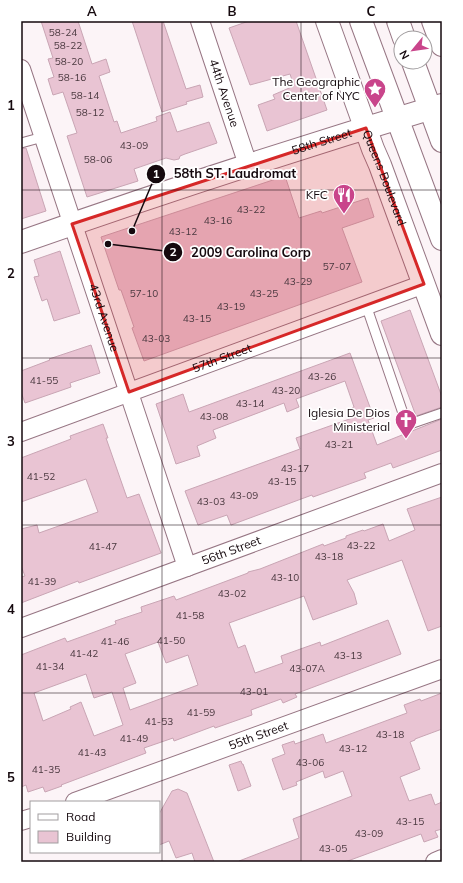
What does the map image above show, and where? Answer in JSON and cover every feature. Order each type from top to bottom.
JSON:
[{"type":"street","name":"44th Avenue","points":[[200,21],[248,165]]},
{"type":"street","name":"Queens Boulevard","points":[[327,21],[373,150],[380,165],[442,334]]},
{"type":"street","points":[[361,21],[442,239]]},
{"type":"street","points":[[433,21],[442,45]]},
{"type":"street","name":"43rd Avenue","points":[[21,69],[25,96],[43,137],[187,567]]},
{"type":"street","points":[[417,70],[436,106],[442,141]]},
{"type":"street","name":"58th Street","points":[[21,242],[248,165],[436,106]]},
{"type":"street","name":"57th Street","points":[[21,432],[424,284]]},
{"type":"street","name":"56th Street","points":[[21,628],[442,473]]},
{"type":"street","name":"55th Street","points":[[78,801],[442,668]]},
{"type":"street","points":[[435,862],[442,859]]},
{"type":"lane","points":[[21,143],[43,137]]},
{"type":"lane","points":[[366,305],[408,425],[442,413]]},
{"type":"highlighted area","points":[[366,128],[424,284],[129,392],[72,224]]},
{"type":"building","points":[[41,21],[78,21],[92,64],[106,59],[110,72],[99,76],[114,122],[117,121],[121,133],[157,121],[156,117],[170,112],[177,132],[209,122],[217,143],[180,156],[179,159],[174,160],[166,158],[134,169],[138,181],[87,197],[67,136],[77,133],[63,92],[53,95],[48,79],[54,77],[48,59],[53,58]]},
{"type":"building","points":[[132,21],[163,21],[186,89],[200,85],[203,97],[162,112]]},
{"type":"building","points":[[249,21],[296,21],[327,110],[267,131],[258,105],[275,99],[273,95],[294,86],[290,74],[250,85],[229,28]]},
{"type":"building","points":[[26,148],[46,211],[21,219],[21,149]]},
{"type":"building","points":[[285,176],[299,218],[321,211],[322,213],[368,198],[374,217],[342,228],[362,282],[144,361],[132,328],[134,327],[121,290],[119,290],[101,237]]},
{"type":"building","points":[[60,251],[80,313],[54,321],[47,299],[42,301],[34,277],[39,276],[34,260]]},
{"type":"building","points":[[410,310],[442,397],[442,407],[416,416],[381,321]]},
{"type":"building","points":[[91,345],[100,373],[70,383],[71,387],[25,403],[21,392],[21,371],[50,360],[49,359]]},
{"type":"building","points":[[350,353],[374,418],[368,420],[377,445],[442,419],[442,450],[393,468],[391,463],[364,473],[366,478],[313,497],[312,495],[231,525],[227,515],[198,525],[185,491],[300,449],[296,438],[355,417],[352,408],[354,407],[345,381],[296,399],[299,407],[287,412],[284,403],[213,430],[216,438],[197,446],[200,456],[176,464],[156,404],[183,394],[189,412]]},
{"type":"building","points":[[103,424],[108,438],[106,438],[127,498],[139,494],[161,553],[79,583],[78,581],[21,603],[21,577],[25,576],[21,566],[21,529],[37,525],[39,533],[98,512],[86,479],[21,502],[21,458],[71,439],[70,436]]},
{"type":"building","points":[[442,497],[442,626],[428,631],[402,560],[347,580],[354,593],[357,604],[313,620],[304,596],[229,623],[238,648],[245,645],[255,673],[283,663],[281,656],[320,642],[321,646],[388,620],[401,654],[295,694],[297,697],[283,703],[281,699],[251,710],[252,715],[215,728],[214,726],[174,741],[173,738],[144,748],[146,753],[45,792],[43,787],[28,792],[26,785],[21,787],[21,655],[65,638],[67,642],[116,624],[115,621],[142,612],[141,607],[174,596],[176,600],[323,544],[324,546],[346,538],[346,536],[363,530],[364,531],[383,524],[389,541],[415,530],[407,509]],"holes":[[[158,642],[166,663],[188,655],[198,685],[130,710],[123,688],[136,683],[125,654]],[[86,674],[94,698],[112,692],[123,725],[94,736],[81,702],[70,707],[71,709],[43,721],[34,693]]]},
{"type":"building","points":[[442,693],[442,729],[410,742],[420,769],[400,777],[409,801],[431,794],[435,805],[442,802],[442,829],[435,831],[438,837],[424,842],[421,834],[345,862],[239,861],[299,838],[293,819],[352,796],[343,771],[325,778],[323,771],[296,782],[297,785],[283,790],[272,759],[285,754],[282,745],[294,741],[295,744],[323,734],[326,743],[407,713],[404,705],[420,699],[421,701]]},
{"type":"building","points":[[241,761],[251,786],[238,791],[229,765]]},
{"type":"building","points":[[178,789],[187,793],[214,862],[195,862],[192,853],[176,858],[169,841],[160,845],[160,812],[172,791]]},
{"type":"place","name":"The Geographic Center of NYC","points":[[375,108]]},
{"type":"place","name":"KFC","points":[[344,214]]},
{"type":"place","name":"58th ST. Laudromat","points":[[132,231]]},
{"type":"place","name":"2009 Carolina Corp","points":[[108,244]]},
{"type":"place","name":"Iglesia De Dios Ministerial","points":[[406,440]]}]
